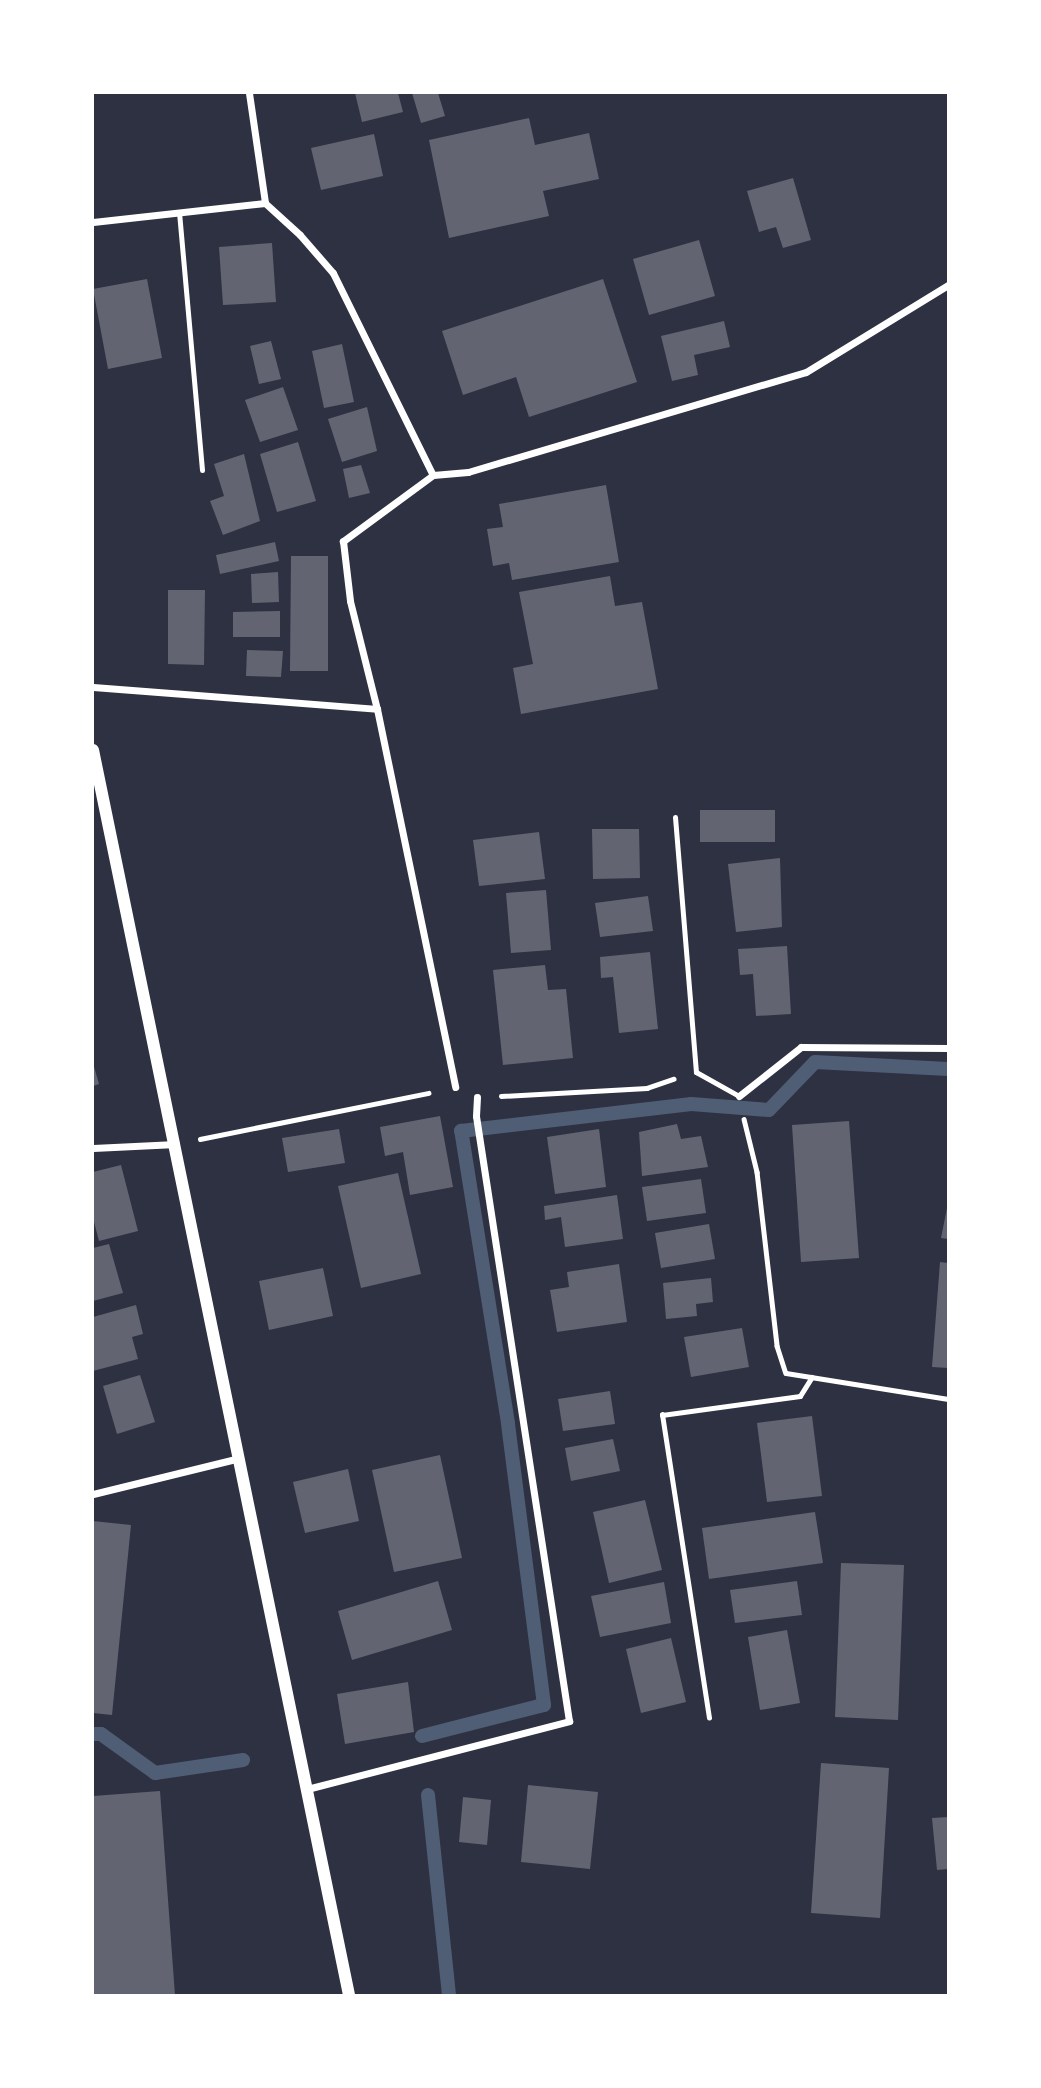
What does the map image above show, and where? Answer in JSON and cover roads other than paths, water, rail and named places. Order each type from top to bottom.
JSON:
[{"type":"street","points":[[249,93],[265,203],[300,235],[332,272],[433,475]]},
{"type":"street","points":[[93,222],[265,203]]},
{"type":"street","points":[[455,1087],[377,709],[350,601],[343,541],[433,475],[468,472],[806,372],[948,285]]},
{"type":"street","points":[[93,687],[377,709]]},
{"type":"street","points":[[93,750],[349,1995]]},
{"type":"street","points":[[739,1096],[801,1047],[948,1048]]},
{"type":"street","points":[[307,1788],[569,1721],[476,1116],[477,1097]]},
{"type":"street","points":[[93,1148],[176,1144]]},
{"type":"street","points":[[93,1494],[240,1458]]},
{"type":"lane","points":[[180,212],[202,470]]},
{"type":"lane","points":[[675,817],[696,1072],[739,1096]]},
{"type":"waterway","points":[[422,1736],[544,1705],[508,1423],[461,1131],[691,1104],[769,1110],[815,1062],[948,1069]]},
{"type":"waterway","points":[[93,1734],[101,1734],[155,1773],[243,1760]]},
{"type":"waterway","points":[[428,1795],[449,1995]]}]
